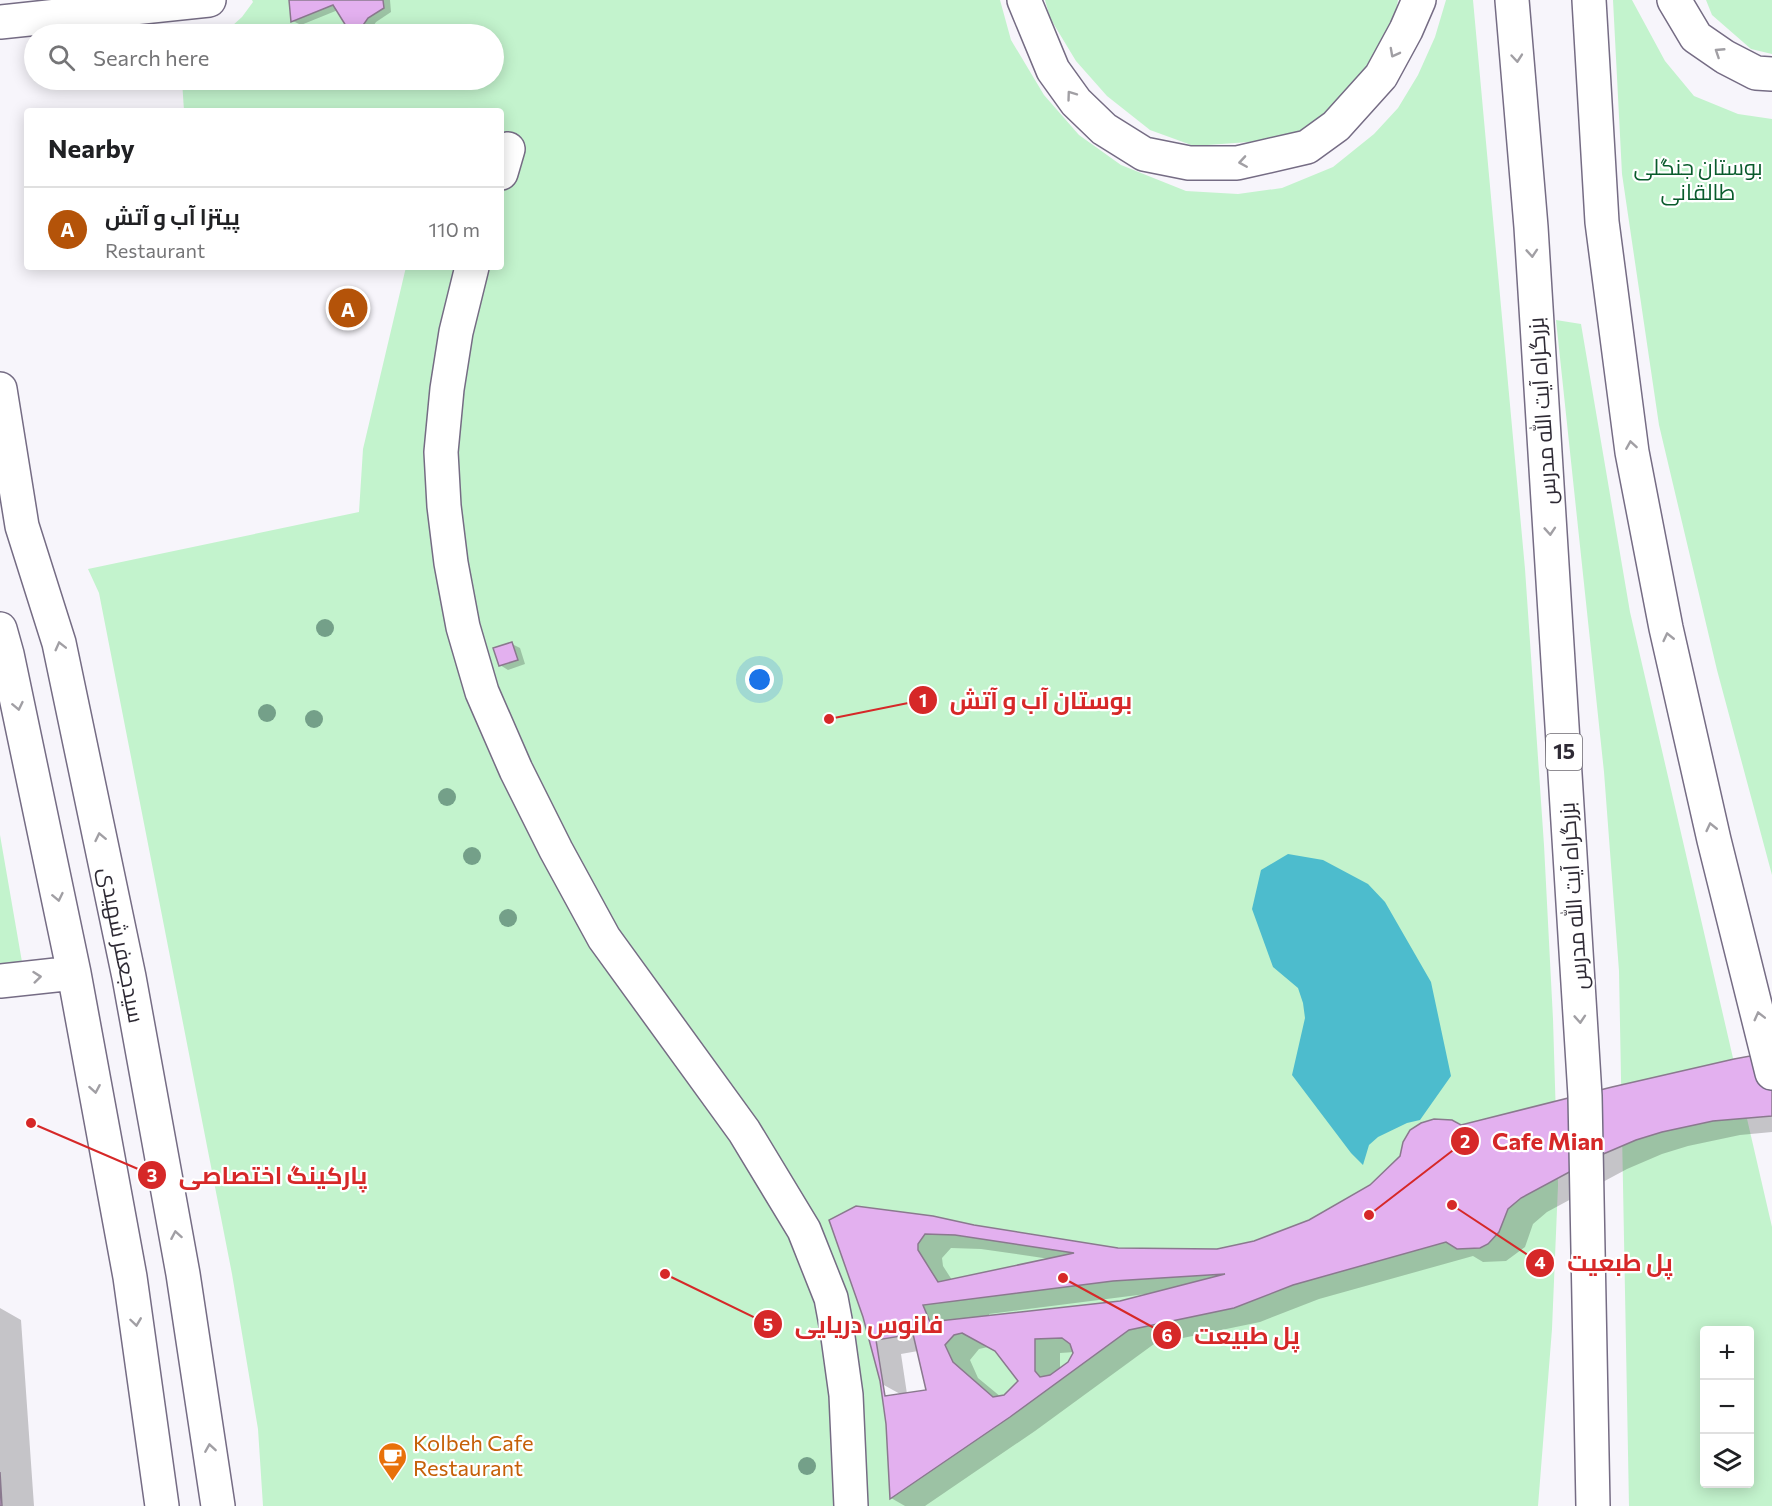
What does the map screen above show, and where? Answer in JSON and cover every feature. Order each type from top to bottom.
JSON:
[{"type":"main road","points":[[0,22],[209,0]]},
{"type":"main road","points":[[1024,0],[1053,70],[1076,102],[1104,129],[1144,154],[1189,163],[1237,163],[1307,147],[1336,126],[1381,76],[1419,0]]},
{"type":"main road","name":"بزرگراه آیت الله مدرس","points":[[1512,0],[1531,227],[1585,1096],[1593,1506]]},
{"type":"main road","points":[[1589,0],[1602,222],[1632,452],[1681,695],[1714,840],[1772,1073]]},
{"type":"main road","points":[[1674,0],[1696,37],[1725,57],[1756,73],[1772,74]]},
{"type":"main road","points":[[471,270],[456,332],[447,389],[441,452],[444,506],[453,574],[463,627],[482,692],[516,770],[604,938],[744,1131],[804,1230],[831,1298],[837,1330],[846,1395],[850,1506]]},
{"type":"main road","name":"سیدجعفر شهیدی","points":[[0,389],[11,527],[59,643],[129,977],[183,1274],[218,1506]]},
{"type":"main road","points":[[0,629],[74,973],[130,1277],[162,1506]]},
{"type":"main road","points":[[0,981],[74,973]]},
{"type":"main road","points":[[130,1277],[183,1274]]},
{"type":"green space","points":[[252,0],[1000,0],[1011,40],[1044,95],[1079,135],[1121,165],[1186,191],[1238,194],[1282,188],[1333,167],[1374,134],[1398,108],[1418,75],[1435,37],[1446,0],[1473,0],[1525,569],[1544,845],[1553,1019],[1558,1185],[1552,1329],[1538,1506],[263,1506],[258,1429],[232,1274],[99,593],[88,569],[359,512],[363,449],[405,270],[504,270],[504,108],[184,108],[183,90],[504,90],[504,24],[234,24],[253,2]]},
{"type":"green space","points":[[1045,0],[1398,0],[1395,16],[1362,82],[1319,127],[1276,140],[1194,146],[1150,130],[1107,96],[1076,61],[1050,18]]},
{"type":"green space","name":"بوستان جنگلی طالقانی","points":[[1613,0],[1632,0],[1665,61],[1694,96],[1738,114],[1772,119],[1772,875],[1717,670],[1659,425],[1622,174]]},
{"type":"green space","points":[[1706,0],[1772,0],[1772,54],[1751,49],[1712,15]]},
{"type":"green space","points":[[1556,320],[1581,324],[1630,612],[1772,1227],[1772,1506],[1629,1506],[1619,971],[1604,772]]},
{"type":"green space","points":[[0,835],[22,962],[0,965]]},
{"type":"water","points":[[1288,854],[1323,860],[1368,884],[1385,902],[1431,982],[1451,1076],[1420,1120],[1407,1123],[1378,1137],[1369,1145],[1363,1165],[1351,1153],[1292,1075],[1305,1018],[1303,1003],[1298,988],[1273,967],[1252,909],[1261,870]]},
{"type":"pier","points":[[912,1331],[929,1390],[883,1398],[873,1341]]},
{"type":"building","points":[[289,0],[383,0],[384,8],[368,18],[364,24],[345,24],[333,5],[291,22]]},
{"type":"building","points":[[512,642],[518,660],[499,666],[493,648]]},
{"type":"building","points":[[1772,1052],[1772,1116],[1713,1121],[1662,1132],[1601,1155],[1521,1198],[1508,1209],[1499,1232],[1488,1244],[1480,1248],[1457,1249],[1446,1242],[1293,1285],[1234,1308],[1129,1330],[1010,1417],[890,1499],[886,1424],[880,1381],[863,1317],[829,1220],[856,1206],[933,1216],[974,1225],[1118,1248],[1217,1249],[1254,1241],[1309,1220],[1370,1185],[1400,1156],[1403,1142],[1410,1130],[1421,1123],[1434,1119],[1452,1120],[1461,1125],[1734,1059]],"holes":[[[925,1234],[955,1235],[1074,1253],[938,1282],[918,1250],[918,1244]],[[1225,1274],[1120,1301],[930,1322],[923,1305],[1113,1281]],[[962,1333],[995,1351],[1018,1381],[1004,1395],[993,1397],[953,1362],[945,1345],[954,1335]],[[913,1334],[926,1390],[885,1396],[876,1340]],[[1062,1338],[1070,1344],[1073,1353],[1068,1362],[1050,1375],[1040,1377],[1035,1371],[1035,1339]]]},
{"type":"building","points":[[0,1472],[2,1506],[0,1506]]},
{"type":"place","name":"پیتزا آب و آتش","points":[[348,308]]},
{"type":"place","name":"بوستان آب و آتش","points":[[829,719]]},
{"type":"place","name":"پارکینگ اختصاصی","points":[[31,1123]]},
{"type":"place","name":"پل طبعیت","points":[[1452,1205]]},
{"type":"place","name":"Cafe Mian","points":[[1369,1215]]},
{"type":"place","name":"فانوس دریایی","points":[[665,1274]]},
{"type":"place","name":"پل طبیعت","points":[[1063,1278]]},
{"type":"place","name":"Kolbeh Cafe Restaurant","points":[[392,1482]]}]
